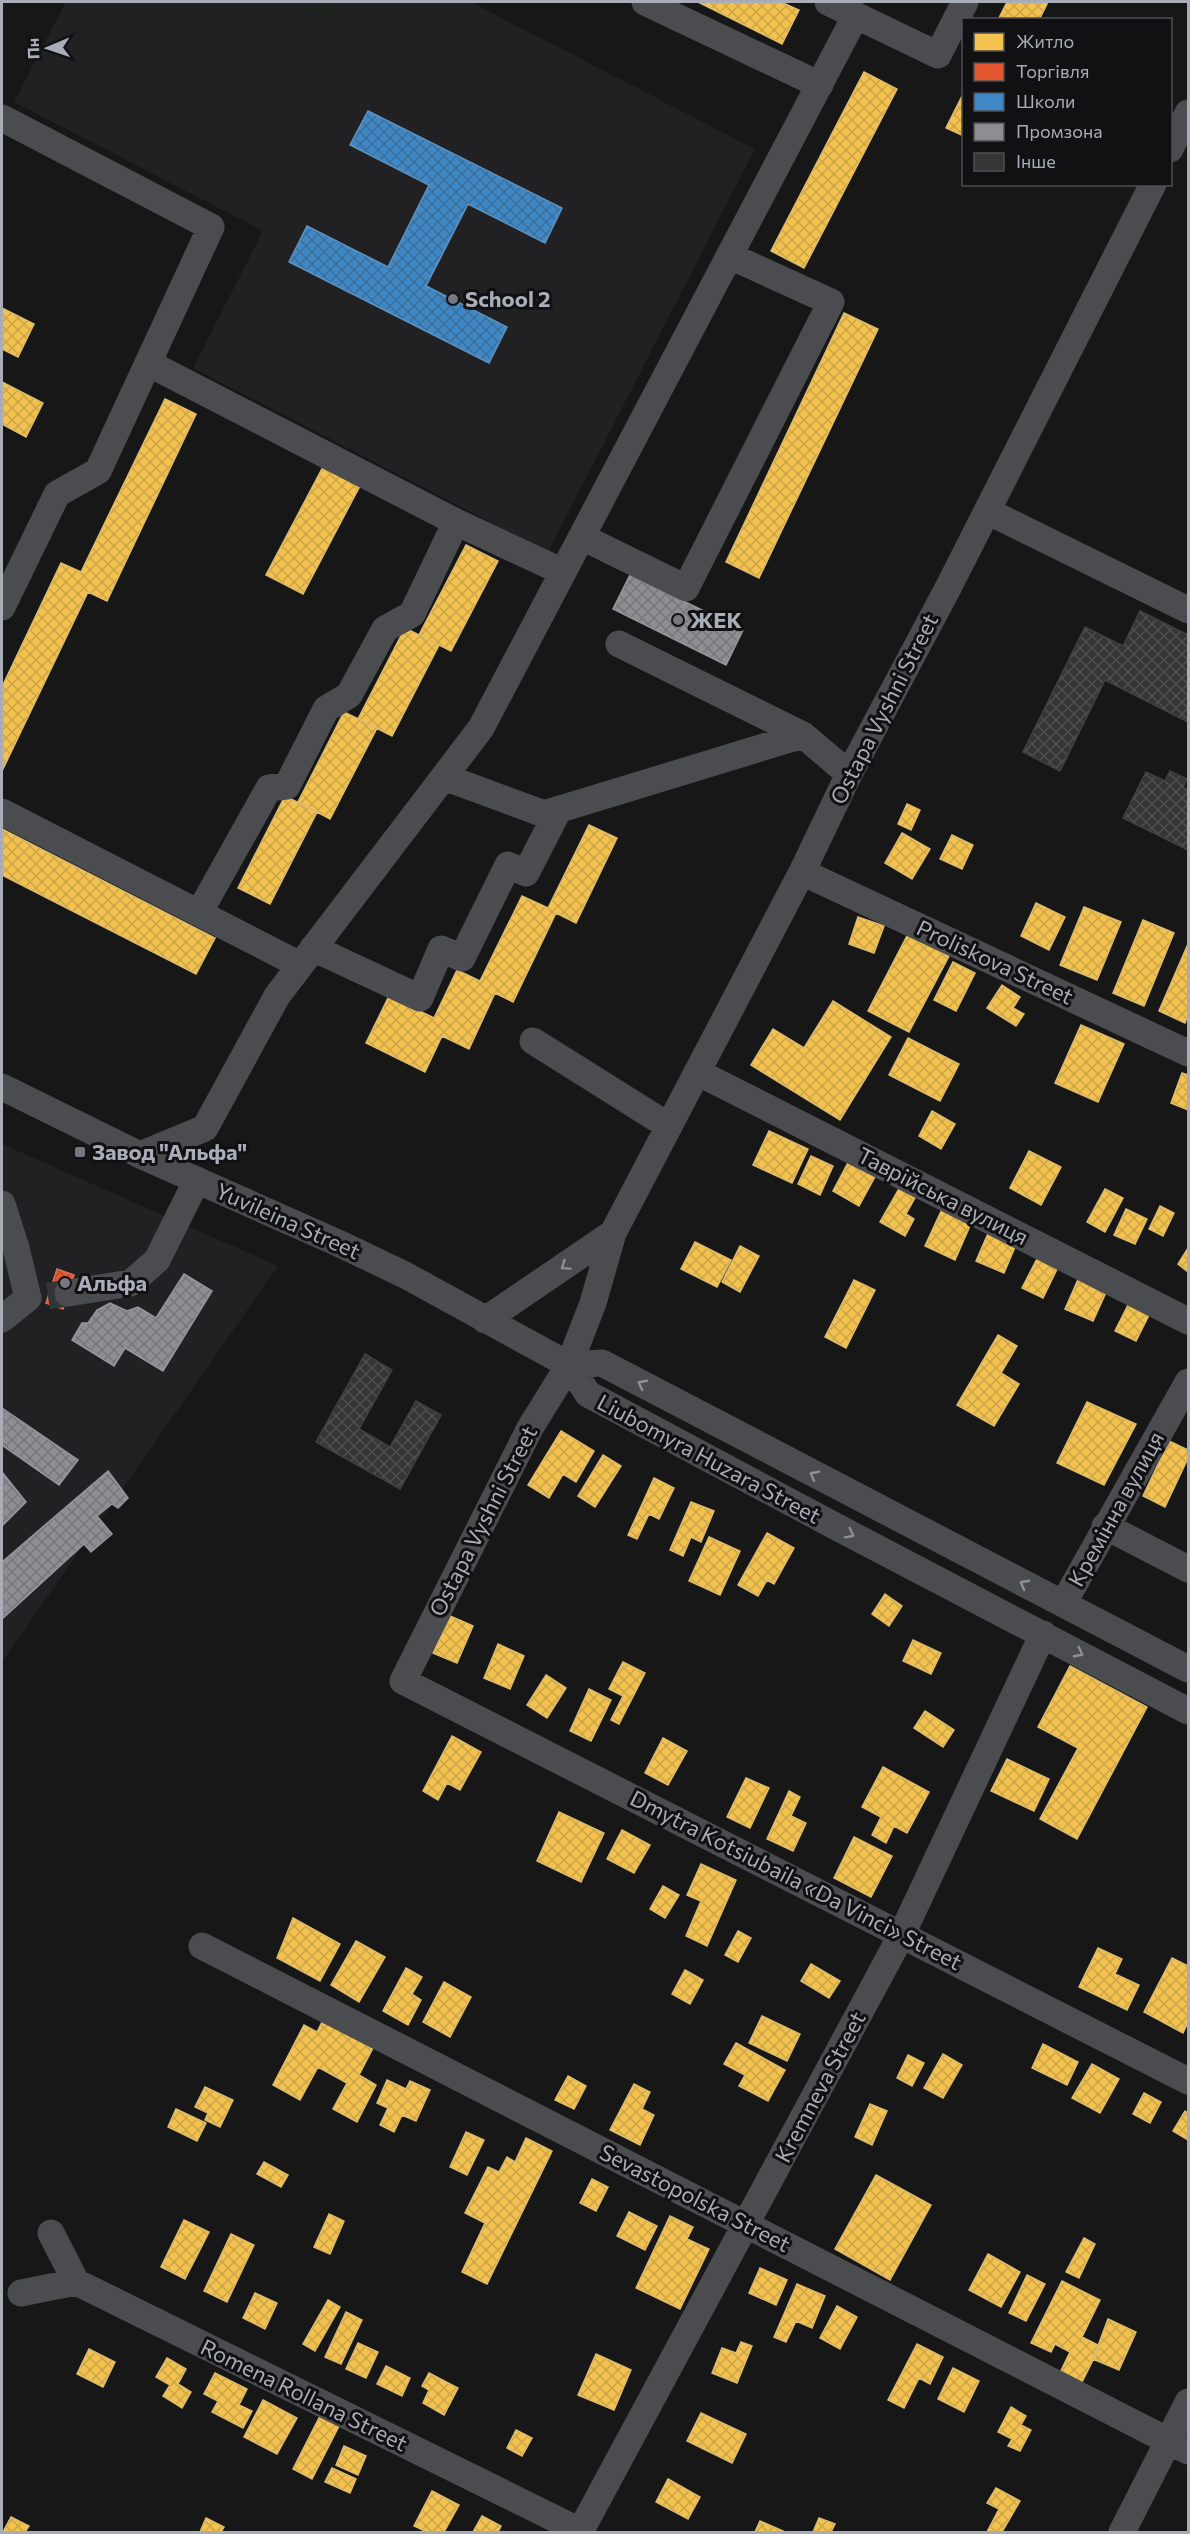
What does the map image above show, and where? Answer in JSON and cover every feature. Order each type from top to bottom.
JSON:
[{"type":"street","points":[[645,2],[820,85]]},
{"type":"street","points":[[828,2],[938,55],[965,2]]},
{"type":"street","points":[[140,1155],[205,1128],[277,996],[481,728],[856,15]]},
{"type":"street","points":[[1172,145],[1188,113]]},
{"type":"street","points":[[2,118],[211,227],[98,471],[57,494],[2,607]]},
{"type":"street","name":"Ostapa Vyshni Street","points":[[403,1681],[530,1428],[569,1365],[593,1303],[613,1233],[667,1125],[802,872],[849,774],[987,511],[1152,186]]},
{"type":"street","points":[[582,537],[686,588],[831,302],[729,256]]},
{"type":"street","points":[[148,363],[456,522],[563,572]]},
{"type":"street","points":[[987,511],[1188,610]]},
{"type":"street","points":[[199,913],[269,788],[287,786],[326,710],[349,695],[385,629],[412,614],[456,522]]},
{"type":"street","points":[[619,644],[803,735],[849,774]]},
{"type":"street","points":[[444,777],[544,814],[803,735]]},
{"type":"street","points":[[2,812],[199,913],[307,957],[420,998],[441,949],[462,958],[508,865],[526,873],[559,809]]},
{"type":"street","name":"Proliskova Street","points":[[802,872],[1188,1053]]},
{"type":"street","points":[[533,1041],[667,1125]]},
{"type":"street","name":"Таврійська вулиця","points":[[697,1072],[1188,1321]]},
{"type":"street","name":"Yuvileina Street","points":[[2,1087],[140,1155],[405,1275],[569,1365]]},
{"type":"street","points":[[2,1319],[48,1296],[131,1283],[157,1260],[197,1180]]},
{"type":"street","points":[[2,1204],[16,1248],[48,1296]]},
{"type":"street","points":[[485,1320],[613,1233]]},
{"type":"street","name":"Liubomyra Huzara Street","points":[[1188,1669],[602,1363],[569,1365],[588,1394],[1188,1711]]},
{"type":"street","name":"Кремінна вулиця","points":[[1063,1604],[1188,1382]]},
{"type":"street","points":[[1105,1526],[1188,1569]]},
{"type":"street","name":"Kremneva Street","points":[[581,2532],[902,1934],[1043,1634]]},
{"type":"street","name":"Dmytra Kotsiubaila «Da Vinci» Street","points":[[403,1681],[1188,2080]]},
{"type":"street","name":"Sevastopolska Street","points":[[202,1946],[1179,2446]]},
{"type":"street","points":[[21,2293],[76,2282],[51,2233]]},
{"type":"street","name":"Romena Rollana Street","points":[[76,2282],[581,2532]]},
{"type":"street","points":[[1122,2532],[1179,2446],[1188,2402]]},
{"type":"shaded area","name":"School 2","points":[[66,2],[471,2],[755,149],[548,552],[193,368],[263,231],[14,102]]},
{"type":"shaded area","points":[[293,2],[340,2],[333,18]]},
{"type":"shaded area","points":[[2,1144],[278,1266],[2,1662]]},
{"type":"building: Житло","points":[[698,2],[781,2],[799,10],[782,44]]},
{"type":"building: Житло","points":[[1007,2],[1048,2],[1040,18],[999,18]]},
{"type":"building: Житло","points":[[864,72],[897,89],[804,268],[771,251]]},
{"type":"building: Житло","points":[[962,96],[962,135],[946,128]]},
{"type":"building: Житло","points":[[2,308],[34,324],[18,357],[2,349]]},
{"type":"building: Житло","points":[[844,313],[878,329],[759,578],[726,562]]},
{"type":"building: Житло","points":[[2,382],[43,403],[26,437],[2,424]]},
{"type":"building: Житло","points":[[165,399],[196,414],[107,601],[88,592],[2,771],[2,687],[61,563],[81,572]]},
{"type":"building: Житло","points":[[325,463],[362,482],[303,594],[266,575]]},
{"type":"building: Житло","points":[[466,545],[498,561],[451,651],[419,635]]},
{"type":"building: Житло","points":[[405,628],[439,645],[392,736],[358,719]]},
{"type":"building: Житло","points":[[344,712],[377,728],[330,819],[298,802]]},
{"type":"building: Житло","points":[[285,796],[317,812],[270,904],[238,888]]},
{"type":"building: Житло","points":[[907,804],[920,810],[911,830],[898,824]]},
{"type":"building: Житло","points":[[589,825],[617,838],[576,923],[556,913],[513,1002],[495,993],[469,1049],[442,1036],[425,1072],[366,1043],[389,996],[434,1018],[457,970],[480,981],[522,896],[548,908]]},
{"type":"building: Житло","points":[[2,829],[215,938],[196,974],[2,875]]},
{"type":"building: Житло","points":[[902,833],[930,849],[912,879],[885,863]]},
{"type":"building: Житло","points":[[952,835],[973,845],[962,869],[940,859]]},
{"type":"building: Житло","points":[[1036,903],[1065,917],[1049,950],[1021,936]]},
{"type":"building: Житло","points":[[1084,907],[1121,922],[1097,980],[1060,965]]},
{"type":"building: Житло","points":[[858,917],[884,926],[874,953],[849,944]]},
{"type":"building: Житло","points":[[1143,920],[1174,933],[1144,1006],[1113,993]]},
{"type":"building: Житло","points":[[908,934],[949,956],[909,1032],[868,1011]]},
{"type":"building: Житло","points":[[1188,944],[1188,1015],[1185,1023],[1159,1011]]},
{"type":"building: Житло","points":[[953,962],[975,973],[956,1011],[934,1000]]},
{"type":"building: Житло","points":[[1002,985],[1020,997],[1013,1008],[1024,1014],[1016,1026],[987,1008]]},
{"type":"building: Житло","points":[[833,1001],[891,1037],[840,1120],[751,1065],[773,1029],[804,1048]]},
{"type":"building: Житло","points":[[1081,1025],[1124,1044],[1098,1102],[1055,1083]]},
{"type":"building: Житло","points":[[908,1038],[959,1064],[940,1101],[889,1075]]},
{"type":"building: Житло","points":[[1182,1073],[1188,1075],[1188,1110],[1171,1103]]},
{"type":"building: Житло","points":[[932,1111],[955,1124],[941,1149],[919,1136]]},
{"type":"building: Житло","points":[[769,1131],[808,1149],[792,1183],[753,1165]]},
{"type":"building: Житло","points":[[1029,1151],[1061,1167],[1041,1205],[1010,1188]]},
{"type":"building: Житло","points":[[811,1156],[833,1166],[820,1195],[798,1184]]},
{"type":"building: Житло","points":[[850,1159],[877,1173],[859,1206],[833,1191]]},
{"type":"building: Житло","points":[[900,1187],[916,1196],[906,1214],[914,1219],[905,1236],[880,1222]]},
{"type":"building: Житло","points":[[1105,1189],[1123,1198],[1105,1232],[1087,1222]]},
{"type":"building: Житло","points":[[944,1205],[973,1219],[955,1260],[925,1246]]},
{"type":"building: Житло","points":[[1160,1206],[1174,1213],[1163,1236],[1149,1229]]},
{"type":"building: Житло","points":[[1126,1209],[1147,1219],[1135,1244],[1114,1235]]},
{"type":"building: Житло","points":[[990,1229],[1018,1240],[1004,1273],[976,1261]]},
{"type":"building: Житло","points":[[695,1242],[731,1260],[717,1287],[681,1269]]},
{"type":"building: Житло","points":[[740,1246],[759,1256],[740,1292],[722,1282]]},
{"type":"building: Житло","points":[[1188,1248],[1188,1272],[1178,1264]]},
{"type":"building: Житло","points":[[1039,1255],[1059,1265],[1043,1298],[1022,1288]]},
{"type":"building: Житло","points":[[1080,1275],[1108,1288],[1093,1321],[1065,1309]]},
{"type":"building: Житло","points":[[854,1280],[875,1290],[846,1348],[825,1337]]},
{"type":"building: Житло","points":[[1129,1303],[1150,1313],[1136,1341],[1115,1331]]},
{"type":"building: Житло","points":[[998,1335],[1017,1346],[1001,1373],[1019,1384],[994,1426],[957,1405]]},
{"type":"building: Житло","points":[[1087,1402],[1136,1424],[1104,1485],[1057,1463]]},
{"type":"building: Житло","points":[[561,1431],[594,1451],[576,1482],[563,1474],[549,1498],[528,1485]]},
{"type":"building: Житло","points":[[1169,1441],[1188,1450],[1188,1458],[1165,1507],[1143,1496]]},
{"type":"building: Житло","points":[[603,1455],[621,1466],[595,1507],[578,1496]]},
{"type":"building: Житло","points":[[654,1478],[674,1488],[659,1519],[649,1514],[637,1539],[628,1535]]},
{"type":"building: Житло","points":[[691,1502],[714,1511],[701,1542],[691,1537],[683,1556],[670,1550]]},
{"type":"building: Житло","points":[[767,1533],[794,1548],[774,1584],[767,1580],[758,1596],[738,1585]]},
{"type":"building: Житло","points":[[709,1537],[740,1551],[720,1595],[689,1581]]},
{"type":"building: Житло","points":[[885,1594],[902,1606],[889,1626],[872,1614]]},
{"type":"building: Житло","points":[[450,1616],[473,1626],[457,1663],[433,1653]]},
{"type":"building: Житло","points":[[913,1640],[941,1653],[931,1674],[903,1661]]},
{"type":"building: Житло","points":[[498,1644],[524,1656],[510,1689],[484,1678]]},
{"type":"building: Житло","points":[[623,1662],[645,1673],[619,1724],[611,1720],[623,1696],[609,1689]]},
{"type":"building: Житло","points":[[1070,1666],[1147,1707],[1077,1839],[1040,1819],[1078,1748],[1038,1727]]},
{"type":"building: Житло","points":[[546,1675],[566,1688],[547,1718],[527,1705]]},
{"type":"building: Житло","points":[[589,1689],[611,1700],[591,1741],[570,1731]]},
{"type":"building: Житло","points":[[925,1711],[954,1730],[943,1747],[914,1728]]},
{"type":"building: Житло","points":[[452,1736],[481,1752],[460,1790],[447,1783],[438,1800],[423,1791]]},
{"type":"building: Житло","points":[[663,1738],[687,1751],[668,1785],[645,1773]]},
{"type":"building: Житло","points":[[1007,1759],[1049,1779],[1034,1811],[991,1791]]},
{"type":"building: Житло","points":[[883,1767],[929,1792],[907,1833],[894,1826],[886,1843],[872,1835],[881,1817],[862,1807]]},
{"type":"building: Житло","points":[[746,1778],[769,1788],[750,1828],[727,1817]]},
{"type":"building: Житло","points":[[789,1791],[800,1797],[791,1816],[806,1823],[793,1851],[767,1839]]},
{"type":"building: Житло","points":[[559,1812],[604,1833],[581,1882],[537,1861]]},
{"type":"building: Житло","points":[[622,1830],[650,1845],[634,1873],[607,1859]]},
{"type":"building: Житло","points":[[854,1837],[892,1856],[871,1897],[834,1878]]},
{"type":"building: Житло","points":[[701,1864],[736,1880],[707,1946],[686,1936],[701,1901],[687,1895]]},
{"type":"building: Житло","points":[[663,1886],[679,1895],[665,1918],[650,1909]]},
{"type":"building: Житло","points":[[293,1918],[340,1944],[320,1981],[277,1958]]},
{"type":"building: Житло","points":[[738,1931],[751,1938],[738,1962],[725,1955]]},
{"type":"building: Житло","points":[[356,1941],[385,1957],[359,2002],[331,1985]]},
{"type":"building: Житло","points":[[1098,1948],[1122,1959],[1115,1974],[1139,1985],[1127,2010],[1079,1987]]},
{"type":"building: Житло","points":[[1172,1958],[1188,1966],[1188,2022],[1183,2033],[1144,2012]]},
{"type":"building: Житло","points":[[811,1964],[840,1981],[829,1998],[801,1981]]},
{"type":"building: Житло","points":[[406,1968],[422,1977],[412,1994],[421,2000],[408,2025],[383,2011]]},
{"type":"building: Житло","points":[[685,1970],[703,1980],[690,2004],[672,1994]]},
{"type":"building: Житло","points":[[444,1982],[471,1997],[450,2037],[423,2022]]},
{"type":"building: Житло","points":[[762,2016],[800,2034],[787,2061],[749,2043]]},
{"type":"building: Житло","points":[[323,2020],[374,2046],[359,2075],[376,2085],[357,2122],[333,2109],[347,2083],[318,2067],[300,2100],[273,2085],[304,2025],[317,2032]]},
{"type":"building: Житло","points":[[736,2043],[785,2070],[768,2101],[739,2086],[745,2075],[724,2064]]},
{"type":"building: Житло","points":[[1043,2044],[1078,2062],[1067,2085],[1032,2068]]},
{"type":"building: Житло","points":[[943,2054],[962,2065],[943,2098],[924,2088]]},
{"type":"building: Житло","points":[[908,2055],[924,2063],[912,2086],[897,2078]]},
{"type":"building: Житло","points":[[1092,2064],[1119,2079],[1100,2113],[1072,2098]]},
{"type":"building: Житло","points":[[568,2076],[586,2086],[574,2109],[555,2100]]},
{"type":"building: Житло","points":[[387,2080],[406,2089],[410,2081],[430,2090],[416,2121],[402,2115],[394,2132],[380,2125],[388,2108],[377,2103]]},
{"type":"building: Житло","points":[[634,2084],[650,2092],[642,2109],[654,2115],[640,2145],[610,2130]]},
{"type":"building: Житло","points":[[205,2087],[233,2100],[220,2127],[205,2120],[208,2113],[195,2107]]},
{"type":"building: Житло","points":[[1144,2093],[1161,2102],[1150,2123],[1133,2114]]},
{"type":"building: Житло","points":[[870,2104],[887,2111],[872,2145],[855,2137]]},
{"type":"building: Житло","points":[[176,2109],[206,2123],[197,2141],[168,2127]]},
{"type":"building: Житло","points":[[1185,2111],[1188,2113],[1188,2140],[1173,2131]]},
{"type":"building: Житло","points":[[466,2132],[484,2140],[467,2175],[450,2167]]},
{"type":"building: Житло","points":[[526,2138],[552,2151],[487,2284],[462,2272],[485,2223],[465,2213],[488,2167],[499,2172],[507,2157],[515,2162]]},
{"type":"building: Житло","points":[[264,2162],[288,2175],[281,2187],[257,2174]]},
{"type":"building: Житло","points":[[876,2175],[931,2205],[890,2280],[835,2249]]},
{"type":"building: Житло","points":[[592,2179],[608,2187],[596,2211],[580,2203]]},
{"type":"building: Житло","points":[[629,2212],[657,2226],[645,2250],[617,2236]]},
{"type":"building: Житло","points":[[329,2214],[344,2221],[330,2254],[314,2247]]},
{"type":"building: Житло","points":[[670,2216],[693,2227],[687,2239],[709,2249],[680,2309],[636,2288]]},
{"type":"building: Житло","points":[[184,2220],[209,2232],[185,2279],[161,2267]]},
{"type":"building: Житло","points":[[231,2234],[254,2245],[227,2302],[204,2291]]},
{"type":"building: Житло","points":[[1084,2238],[1095,2244],[1079,2278],[1066,2272]]},
{"type":"building: Житло","points":[[988,2254],[1020,2272],[1001,2307],[969,2290]]},
{"type":"building: Житло","points":[[760,2268],[787,2280],[776,2305],[749,2293]]},
{"type":"building: Житло","points":[[1027,2275],[1045,2284],[1026,2321],[1009,2313]]},
{"type":"building: Житло","points":[[1062,2281],[1100,2300],[1082,2337],[1100,2346],[1076,2394],[1055,2383],[1070,2352],[1055,2344],[1051,2352],[1031,2343]]},
{"type":"building: Житло","points":[[797,2284],[825,2296],[812,2328],[796,2321],[786,2342],[774,2337]]},
{"type":"building: Житло","points":[[255,2293],[277,2303],[265,2329],[243,2318]]},
{"type":"building: Житло","points":[[328,2300],[340,2307],[315,2351],[303,2344]]},
{"type":"building: Житло","points":[[837,2306],[857,2317],[840,2349],[820,2338]]},
{"type":"building: Житло","points":[[346,2312],[362,2320],[341,2364],[325,2357]]},
{"type":"building: Житло","points":[[1108,2319],[1136,2332],[1119,2370],[1093,2359]]},
{"type":"building: Житло","points":[[741,2342],[752,2346],[737,2383],[712,2373],[722,2348],[736,2353]]},
{"type":"building: Житло","points":[[358,2343],[378,2352],[366,2378],[346,2369]]},
{"type":"building: Житло","points":[[917,2344],[943,2357],[930,2384],[919,2378],[904,2408],[888,2400]]},
{"type":"building: Житло","points":[[89,2349],[115,2362],[103,2387],[77,2374]]},
{"type":"building: Житло","points":[[596,2354],[631,2370],[614,2410],[578,2395]]},
{"type":"building: Житло","points":[[167,2358],[186,2369],[178,2384],[191,2392],[182,2408],[163,2396],[170,2385],[156,2377]]},
{"type":"building: Житло","points":[[386,2366],[410,2378],[402,2396],[377,2384]]},
{"type":"building: Житло","points":[[953,2368],[979,2381],[964,2412],[938,2399]]},
{"type":"building: Житло","points":[[215,2373],[247,2389],[239,2405],[252,2411],[243,2428],[212,2412],[218,2401],[204,2394]]},
{"type":"building: Житло","points":[[429,2373],[458,2388],[444,2415],[423,2403],[429,2390],[422,2386]]},
{"type":"building: Житло","points":[[263,2400],[297,2418],[277,2454],[244,2437]]},
{"type":"building: Житло","points":[[1011,2407],[1026,2416],[1021,2425],[1031,2430],[1020,2451],[1008,2446],[1012,2439],[998,2432]]},
{"type":"building: Житло","points":[[701,2413],[746,2434],[732,2463],[687,2441]]},
{"type":"building: Житло","points":[[320,2416],[339,2426],[312,2479],[293,2469]]},
{"type":"building: Житло","points":[[516,2430],[532,2438],[522,2456],[507,2448]]},
{"type":"building: Житло","points":[[344,2446],[366,2456],[358,2475],[336,2465]]},
{"type":"building: Житло","points":[[332,2468],[356,2479],[350,2493],[325,2482]]},
{"type":"building: Житло","points":[[668,2479],[700,2497],[688,2519],[656,2502]]},
{"type":"building: Житло","points":[[996,2488],[1020,2501],[1002,2532],[987,2532],[999,2509],[987,2503]]},
{"type":"building: Житло","points":[[432,2491],[459,2505],[444,2532],[427,2532],[414,2526]]},
{"type":"building: Житло","points":[[482,2516],[501,2526],[498,2532],[473,2532]]},
{"type":"building: Житло","points":[[11,2517],[29,2526],[25,2532],[3,2532]]},
{"type":"building: Житло","points":[[206,2518],[224,2527],[221,2532],[200,2532]]},
{"type":"building: Житло","points":[[819,2518],[835,2524],[831,2532],[813,2532]]},
{"type":"building: Житло","points":[[760,2521],[783,2531],[755,2532]]},
{"type":"building: Торгівля","points":[[57,1269],[74,1275],[63,1309],[46,1303]]},
{"type":"building: Школи","points":[[368,111],[562,208],[545,243],[468,204],[426,286],[507,327],[489,363],[289,262],[307,226],[388,267],[429,185],[350,145]]},
{"type":"building: Промзона","name":"ЖЕК","points":[[630,575],[743,630],[726,665],[613,609]]},
{"type":"building: Промзона","points":[[184,1274],[212,1291],[163,1371],[125,1348],[114,1366],[72,1340],[82,1323],[88,1323],[97,1310],[110,1303],[127,1311],[138,1307],[156,1318]]},
{"type":"building: Промзона","points":[[2,1408],[78,1460],[59,1485],[2,1445]]},
{"type":"building: Промзона","points":[[108,1471],[128,1498],[118,1508],[112,1504],[97,1516],[112,1534],[91,1552],[84,1544],[2,1619],[2,1562]]},
{"type":"building: Промзона","points":[[2,1472],[26,1502],[2,1526]]},
{"type":"building: Інше","points":[[1140,611],[1188,635],[1188,722],[1105,680],[1060,771],[1023,752],[1085,627],[1123,646]]},
{"type":"building: Інше","points":[[1170,771],[1187,779],[1183,787],[1188,790],[1188,850],[1123,818],[1146,772],[1165,781]]},
{"type":"building: Інше","points":[[365,1354],[392,1370],[359,1429],[390,1447],[416,1401],[441,1415],[400,1489],[316,1442]]},
{"type":"tunnel","points":[[48,1296],[68,1293]]},
{"type":"place","name":"School 2","points":[[453,299]]},
{"type":"place","name":"ЖЕК","points":[[678,620]]},
{"type":"place","name":"Завод \"Альфа\"","points":[[80,1152]]},
{"type":"place","name":"Альфа","points":[[65,1283]]}]
